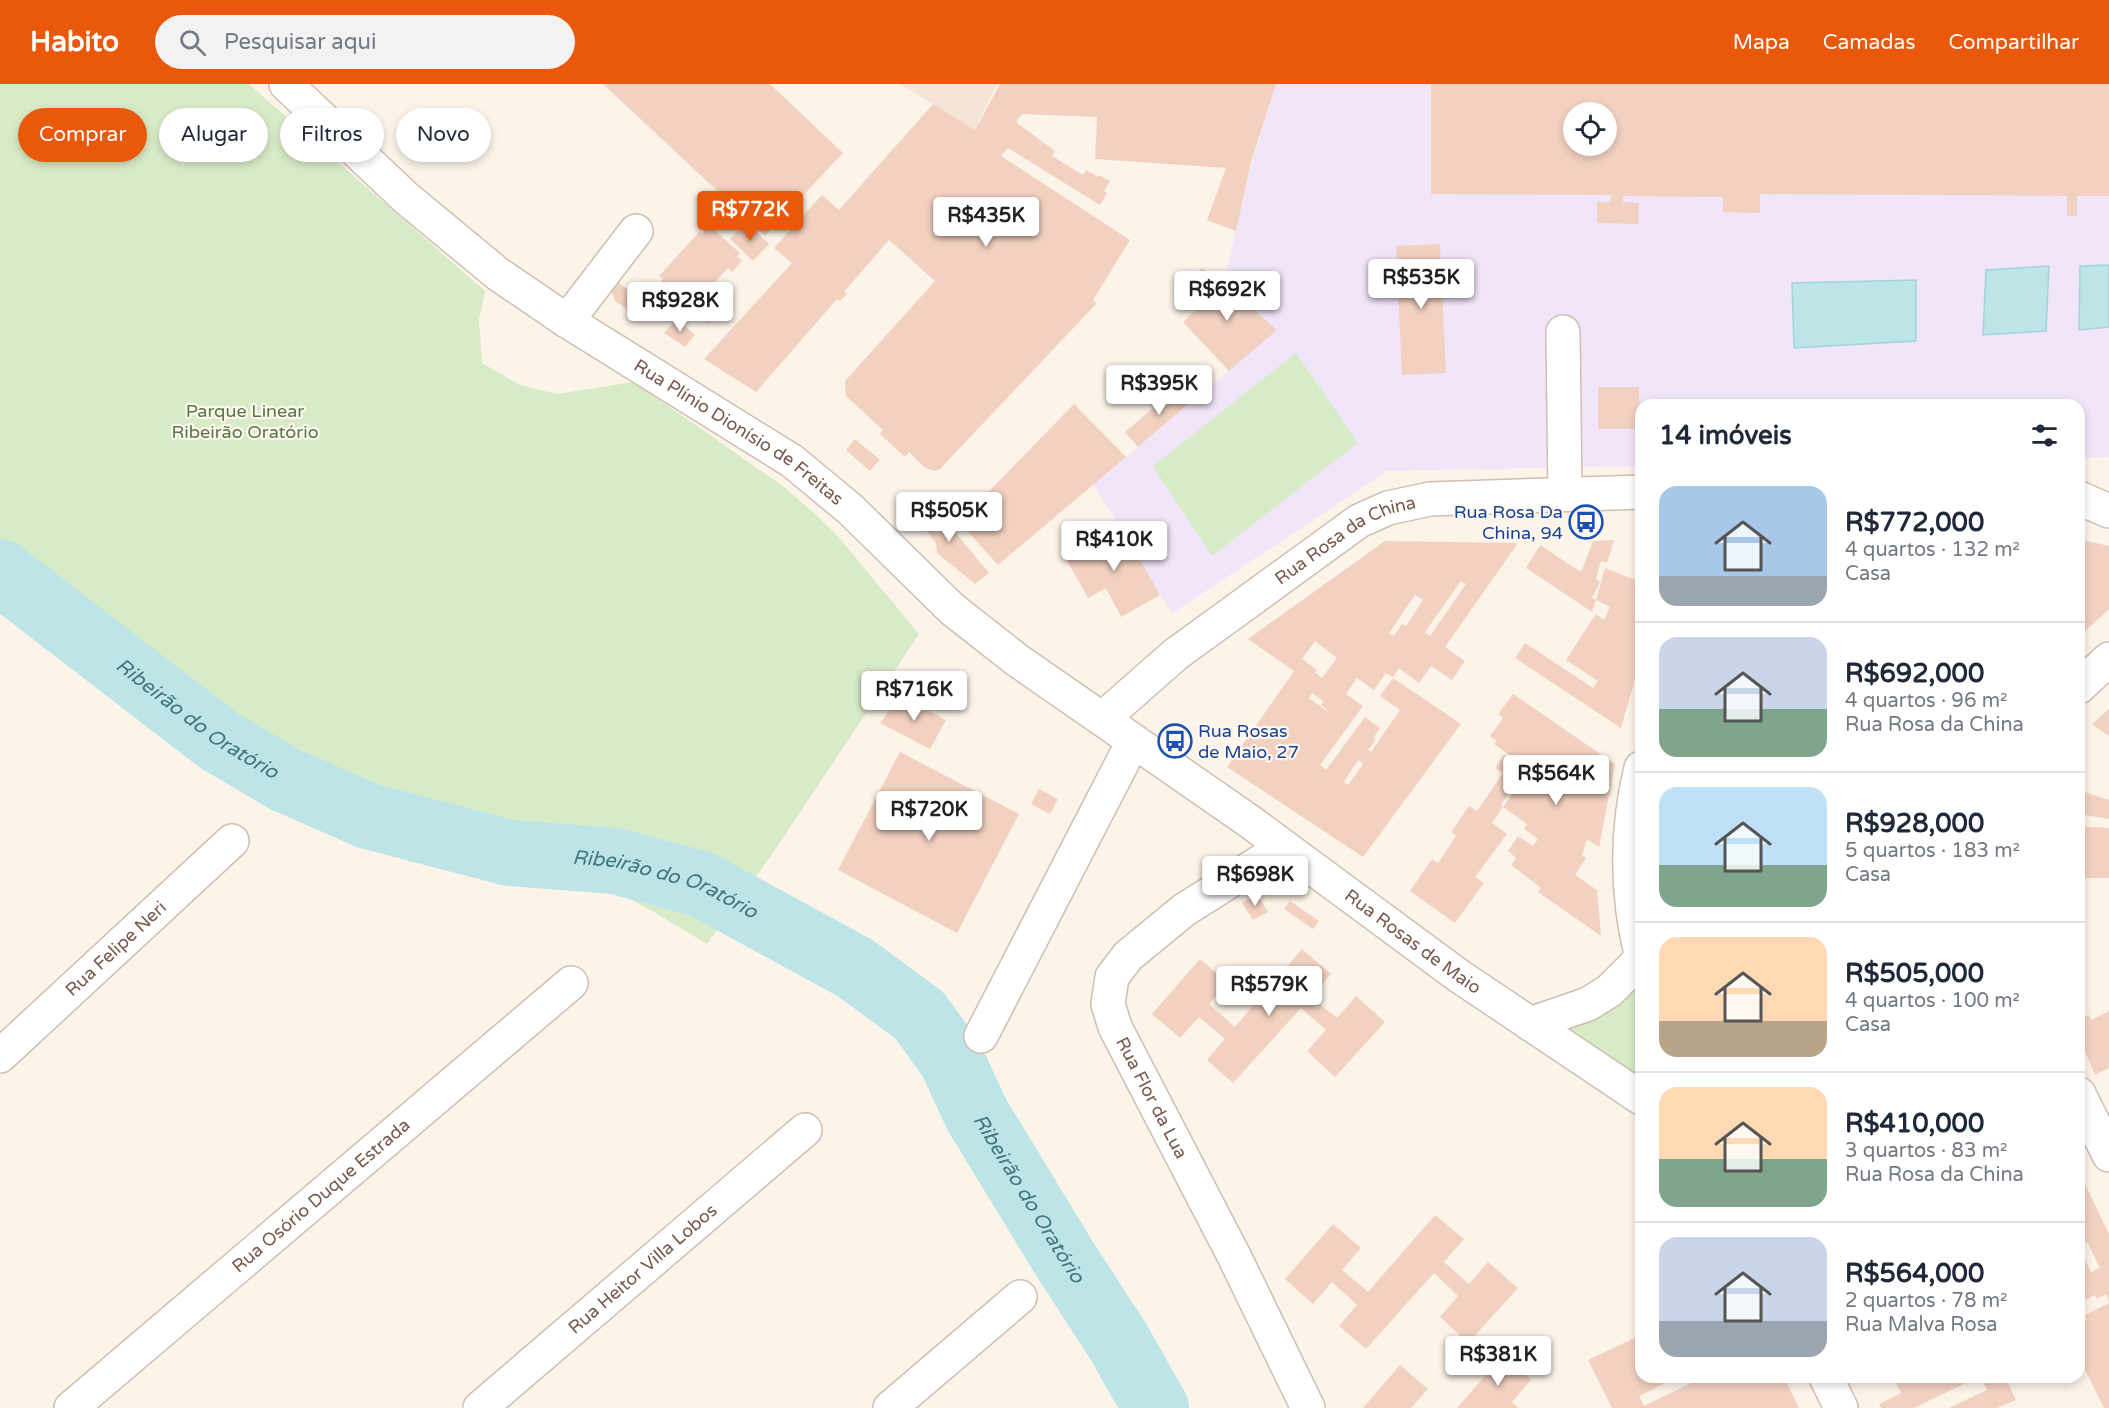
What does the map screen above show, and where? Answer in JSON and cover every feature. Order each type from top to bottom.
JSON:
[{"type":"street","name":"Rua Plínio Dionísio de Freitas","points":[[286,84],[405,197],[498,274],[567,321],[792,461],[850,509],[952,609],[1026,666],[1102,719]]},
{"type":"street","points":[[567,321],[636,231]]},
{"type":"street","points":[[1563,332],[1565,494]]},
{"type":"street","name":"Rua Rosa da China","points":[[1102,719],[1176,654],[1359,521],[1388,508],[1430,499],[1635,492]]},
{"type":"street","points":[[2085,495],[2109,492]]},
{"type":"street","points":[[2085,499],[2109,511]]},
{"type":"street","points":[[2085,681],[2109,659]]},
{"type":"street","name":"Rua Rosas de Maio","points":[[1102,719],[1284,847],[1459,976],[1635,1094]]},
{"type":"street","points":[[981,1036],[1133,742]]},
{"type":"street","points":[[1635,793],[1629,862],[1635,930]]},
{"type":"street","name":"Rua Felipe Neri","points":[[0,1056],[232,841]]},
{"type":"street","name":"Rua Flor da Lua","points":[[1284,847],[1184,910],[1128,956],[1112,977],[1108,1004],[1115,1027],[1308,1408]]},
{"type":"street","points":[[1530,1024],[1588,1004],[1610,991],[1635,965]]},
{"type":"street","name":"Rua Osório Duque Estrada","points":[[71,1408],[571,983]]},
{"type":"street","points":[[2085,1107],[2109,1155]]},
{"type":"street","name":"Rua Heitor Villa Lobos","points":[[480,1408],[805,1130]]},
{"type":"street","points":[[890,1408],[1020,1297]]},
{"type":"street","points":[[1829,1383],[1841,1408]]},
{"type":"shaded area","points":[[900,84],[997,84],[975,130]]},
{"type":"shaded area","points":[[1276,84],[2109,84],[2109,457],[2085,458],[2085,399],[1635,399],[1635,466],[1387,471],[1173,613],[1160,595],[1122,528],[1093,485],[1277,330],[1224,283],[1249,172]]},
{"type":"green space","name":"Parque Linear Ribeirão Oratório","points":[[0,84],[249,84],[280,111],[280,162],[338,162],[485,291],[479,320],[482,363],[520,385],[557,394],[634,382],[784,487],[814,513],[836,534],[919,634],[773,853],[707,944],[649,909],[609,889],[562,874],[531,869],[413,837],[321,776],[300,764],[270,753],[247,735],[149,673],[121,646],[97,629],[65,588],[46,574],[24,564],[0,548]]},
{"type":"green space","points":[[1296,353],[1358,443],[1212,556],[1153,466]]},
{"type":"green space","points":[[1635,968],[1635,1090],[1536,1024]]},
{"type":"water","points":[[2109,265],[2109,327],[2079,330],[2080,266]]},
{"type":"water","points":[[2049,266],[2046,331],[1983,335],[1986,270]]},
{"type":"water","points":[[1916,280],[1916,341],[1794,348],[1792,283]]},
{"type":"building","points":[[603,84],[770,84],[843,153],[765,236],[740,213],[731,223],[716,209],[726,199]]},
{"type":"building","points":[[1000,84],[1276,84],[1251,162],[1236,231],[1207,220],[1226,168],[1095,159],[1097,117],[1022,114],[1016,122],[1055,151],[1052,156],[1083,175],[1086,170],[1110,181],[1104,191],[1107,193],[1100,205],[1008,148],[1001,156],[1130,240],[1093,300],[1097,303],[940,469],[935,471],[925,468],[909,452],[905,457],[880,434],[883,430],[846,396],[845,381],[935,281],[889,240],[844,292],[847,294],[840,301],[837,299],[756,392],[704,359],[792,263],[774,248],[822,195],[839,210],[933,104],[975,130]]},
{"type":"building","points":[[1431,84],[2109,84],[2109,196],[2077,196],[2077,216],[2067,216],[2067,196],[1760,194],[1760,213],[1723,212],[1723,197],[1623,196],[1623,202],[1639,203],[1638,224],[1597,223],[1597,202],[1611,202],[1611,195],[1431,194]]},
{"type":"building","points":[[746,222],[769,244],[753,261],[730,239]]},
{"type":"building","points":[[709,225],[740,253],[737,256],[742,261],[732,272],[728,268],[709,289],[725,302],[707,323],[691,309],[689,311],[659,284],[663,279],[659,276],[699,232],[702,234]]},
{"type":"building","points":[[1440,244],[1446,373],[1402,375],[1396,246]]},
{"type":"building","points":[[1202,268],[1224,283],[1277,330],[1229,371],[1183,322],[1208,299],[1191,280]]},
{"type":"building","points":[[617,282],[641,299],[631,312],[615,301],[611,290]]},
{"type":"building","points":[[677,319],[695,335],[685,347],[664,333]]},
{"type":"building","points":[[1180,385],[1193,400],[1138,447],[1125,432]]},
{"type":"building","points":[[1598,387],[1639,387],[1639,399],[1635,399],[1635,429],[1598,429]]},
{"type":"building","points":[[1074,404],[1126,457],[998,565],[959,522]]},
{"type":"building","points":[[855,439],[880,460],[870,471],[846,450]]},
{"type":"building","points":[[924,497],[989,573],[975,584],[937,553],[936,543],[909,508]]},
{"type":"building","points":[[1122,528],[1160,595],[1121,617],[1106,588],[1088,598],[1066,559],[1085,548],[1083,544],[1103,533],[1105,537]]},
{"type":"building","points":[[1614,540],[1607,563],[1601,561],[1596,579],[1600,582],[1592,598],[1596,600],[1592,612],[1526,568],[1540,545],[1579,571],[1582,570],[1593,541]]},
{"type":"building","points":[[1385,541],[1518,543],[1445,647],[1465,661],[1452,680],[1431,666],[1419,683],[1399,668],[1393,677],[1386,673],[1374,690],[1357,678],[1346,694],[1363,706],[1320,765],[1326,770],[1365,717],[1380,728],[1368,750],[1371,752],[1400,710],[1380,696],[1393,678],[1461,724],[1363,857],[1227,767],[1294,671],[1248,639]],"holes":[[[1461,581],[1466,584],[1430,636],[1425,632]],[[1415,595],[1423,600],[1406,626],[1402,624],[1394,636],[1389,633]],[[1315,641],[1337,658],[1322,678],[1315,672],[1317,670],[1302,659]],[[1312,693],[1323,701],[1321,705],[1331,714],[1309,698]],[[1358,760],[1363,764],[1348,785],[1344,782]]]},
{"type":"building","points":[[2085,541],[2109,546],[2109,609],[2085,631],[2085,548]]},
{"type":"building","points":[[1605,568],[1635,580],[1635,679],[1621,728],[1515,658],[1525,643],[1593,688],[1598,681],[1566,660],[1596,614],[1604,620],[1610,607],[1596,600]]},
{"type":"building","points":[[908,685],[924,694],[917,703],[902,693]]},
{"type":"building","points":[[1513,694],[1615,764],[1599,847],[1587,839],[1582,855],[1586,858],[1575,875],[1597,890],[1601,936],[1538,892],[1541,888],[1511,865],[1516,858],[1508,851],[1518,836],[1533,846],[1538,839],[1524,829],[1527,824],[1503,807],[1530,770],[1494,744],[1497,741],[1490,736],[1503,718],[1498,714]]},
{"type":"building","points":[[900,696],[946,720],[930,749],[880,723]]},
{"type":"building","points":[[2109,709],[2109,736],[2092,724]]},
{"type":"building","points":[[900,752],[1019,814],[957,933],[838,870]]},
{"type":"building","points":[[1504,755],[1525,769],[1492,823],[1507,834],[1475,877],[1484,883],[1455,923],[1410,891],[1432,859],[1438,863],[1456,836],[1451,832],[1469,806],[1477,811],[1503,773],[1495,768]]},
{"type":"building","points":[[1039,789],[1058,799],[1050,814],[1031,804]]},
{"type":"building","points":[[2085,792],[2109,800],[2109,819],[2085,815]]},
{"type":"building","points":[[2085,826],[2109,828],[2109,878],[2085,878]]},
{"type":"building","points":[[1257,894],[1268,912],[1253,920],[1242,903]]},
{"type":"building","points":[[1290,901],[1319,921],[1313,929],[1284,909]]},
{"type":"building","points":[[1302,949],[1331,974],[1311,997],[1337,1018],[1356,996],[1385,1022],[1335,1077],[1307,1051],[1326,1030],[1301,1008],[1233,1083],[1207,1060],[1225,1039],[1199,1017],[1180,1038],[1152,1014],[1200,959],[1228,983],[1209,1004],[1235,1027]]},
{"type":"building","points":[[2109,1011],[2109,1068],[2095,1075],[2085,1051],[2085,1017],[2089,1015],[2091,1020]]},
{"type":"building","points":[[2085,1184],[2109,1234],[2109,1301],[2106,1294],[2097,1299],[2095,1295],[2085,1300],[2085,1260],[2091,1272],[2100,1268],[2087,1242],[2085,1243]]},
{"type":"building","points":[[1435,1215],[1464,1239],[1444,1262],[1469,1284],[1488,1262],[1518,1288],[1468,1343],[1440,1317],[1458,1296],[1434,1273],[1366,1349],[1339,1326],[1357,1305],[1332,1282],[1313,1304],[1285,1279],[1333,1224],[1361,1248],[1342,1270],[1368,1292]]},
{"type":"building","points":[[2109,1303],[2109,1408],[2104,1408],[2085,1370],[2085,1321],[2087,1320],[2085,1315]]},
{"type":"building","points":[[1635,1338],[1635,1383],[1665,1383],[1639,1396],[1644,1406],[1692,1383],[1787,1383],[1799,1408],[1612,1408],[1588,1360]]},
{"type":"building","points":[[1503,1355],[1531,1380],[1512,1402],[1518,1408],[1457,1408]]},
{"type":"building","points":[[1400,1365],[1428,1389],[1411,1408],[1363,1408]]},
{"type":"building","points":[[1896,1383],[1966,1383],[1914,1408],[1881,1408],[1879,1404],[1901,1393]]},
{"type":"building","points":[[1983,1383],[2008,1383],[2016,1400],[1997,1408],[1949,1408],[1987,1390]]},
{"type":"waterway","name":"Ribeirão do Oratório","points":[[0,572],[218,740],[284,779],[368,816],[510,853],[615,861],[701,884],[855,968],[919,1015],[951,1059],[977,1115],[1118,1341],[1156,1408]]},
{"type":"place","name":"Rua Rosa Da China, 94","points":[[1586,522]]},
{"type":"place","name":"Rua Rosas de Maio, 27","points":[[1175,741]]}]
